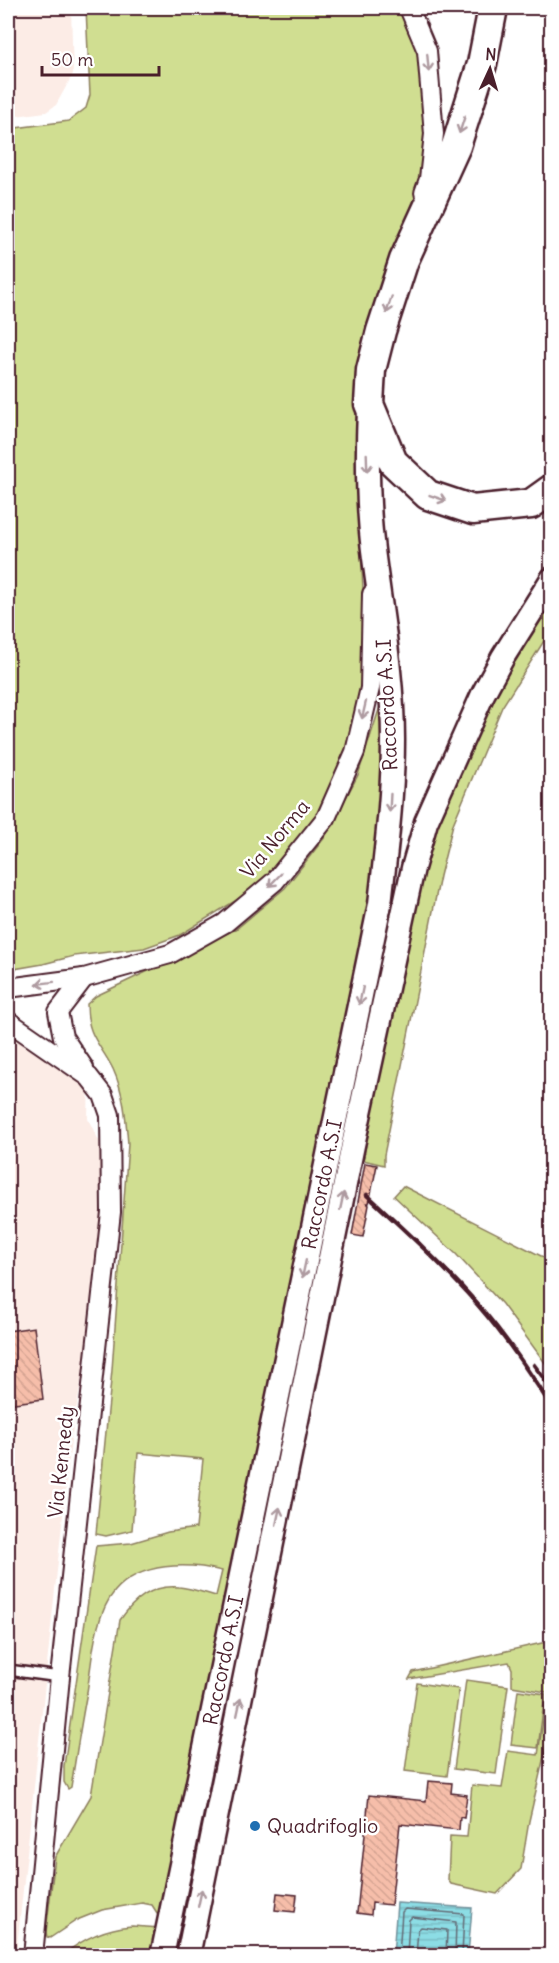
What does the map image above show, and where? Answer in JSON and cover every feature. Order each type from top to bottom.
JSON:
[{"type":"main road","points":[[493,8],[482,64],[456,146],[404,260],[371,370],[369,404],[393,462],[428,495],[473,510],[531,504],[552,489]]},
{"type":"street","points":[[404,260],[429,179],[434,134],[427,51],[410,8]]},
{"type":"street","name":"Raccordo A.S.I","points":[[162,1956],[380,904],[389,821],[393,740],[388,659],[373,547],[367,458],[369,404]]},
{"type":"street","name":"Via Norma","points":[[8,988],[84,978],[170,954],[225,923],[275,881],[326,818],[355,752],[370,688],[373,547]]},
{"type":"street","name":"Raccordo A.S.I","points":[[188,1956],[353,1145],[413,868],[426,822],[483,694],[503,657],[552,579]]},
{"type":"street","points":[[84,978],[58,1012],[63,1037],[89,1077]]},
{"type":"street","name":"Via Kennedy","points":[[8,1021],[89,1077],[103,1095],[110,1115],[111,1212],[60,1677],[33,1956]]},
{"type":"lane","points":[[8,1670],[60,1677]]},
{"type":"shaded area","points":[[8,8],[71,8],[73,74],[56,105],[46,112],[8,117]]},
{"type":"shaded area","points":[[8,1021],[89,1077],[88,1119],[102,1147],[100,1168],[111,1212],[71,1439],[16,1956],[8,1955]]},
{"type":"green space","points":[[86,8],[407,8],[423,54],[431,138],[416,195],[391,258],[356,408],[357,479],[367,661],[350,749],[325,802],[285,858],[248,893],[180,935],[144,948],[74,956],[8,970],[8,129],[69,121],[86,108],[90,95]]},
{"type":"green space","points":[[551,596],[551,630],[502,707],[453,824],[440,876],[384,1155],[384,1165],[363,1160],[420,872],[435,822],[479,716]]},
{"type":"green space","points":[[383,697],[386,750],[375,889],[161,1911],[157,1913],[152,1905],[142,1903],[102,1910],[77,1920],[50,1938],[47,1937],[46,1932],[55,1857],[91,1796],[120,1620],[138,1600],[160,1588],[193,1589],[216,1596],[222,1571],[194,1566],[165,1567],[137,1574],[115,1591],[102,1613],[98,1626],[71,1787],[68,1789],[64,1782],[64,1766],[96,1546],[131,1543],[168,1532],[196,1528],[203,1459],[138,1453],[132,1530],[106,1536],[96,1534],[112,1370],[128,1144],[120,1087],[113,1069],[92,1032],[87,1004],[96,996],[236,929],[285,888],[325,837],[358,775]]},
{"type":"green space","points":[[403,1186],[551,1261],[551,1371],[502,1304],[456,1254],[394,1196]]},
{"type":"green space","points":[[551,1641],[551,1726],[529,1821],[521,1869],[497,1894],[451,1884],[448,1880],[450,1836],[467,1837],[472,1785],[502,1788],[508,1751],[538,1755],[547,1692],[512,1686],[512,1669],[509,1662],[409,1679],[413,1672]]},
{"type":"green space","points":[[466,1680],[508,1686],[496,1774],[454,1769]]},
{"type":"green space","points":[[417,1683],[459,1689],[447,1776],[405,1771]]},
{"type":"green space","points":[[518,1690],[545,1694],[538,1748],[511,1745]]},
{"type":"green space","points":[[132,1926],[160,1928],[154,1955],[62,1956],[95,1935]]},
{"type":"water","points":[[397,1903],[472,1908],[468,1955],[393,1955]]},
{"type":"building","points":[[365,1163],[377,1165],[369,1203],[367,1203],[369,1205],[363,1237],[352,1235]]},
{"type":"building","points":[[34,1327],[43,1399],[8,1404],[8,1331]]},
{"type":"building","points":[[428,1781],[452,1783],[451,1793],[467,1795],[464,1818],[460,1817],[459,1830],[400,1824],[391,1905],[372,1903],[371,1915],[357,1913],[369,1795],[426,1801]]},
{"type":"building","points":[[277,1893],[297,1895],[295,1912],[275,1910]]},
{"type":"railway","points":[[367,1195],[438,1262],[478,1305],[508,1342],[552,1407]]},
{"type":"railway","points":[[534,1365],[552,1389]]},
{"type":"place","name":"Quadrifoglio","points":[[255,1826]]}]
